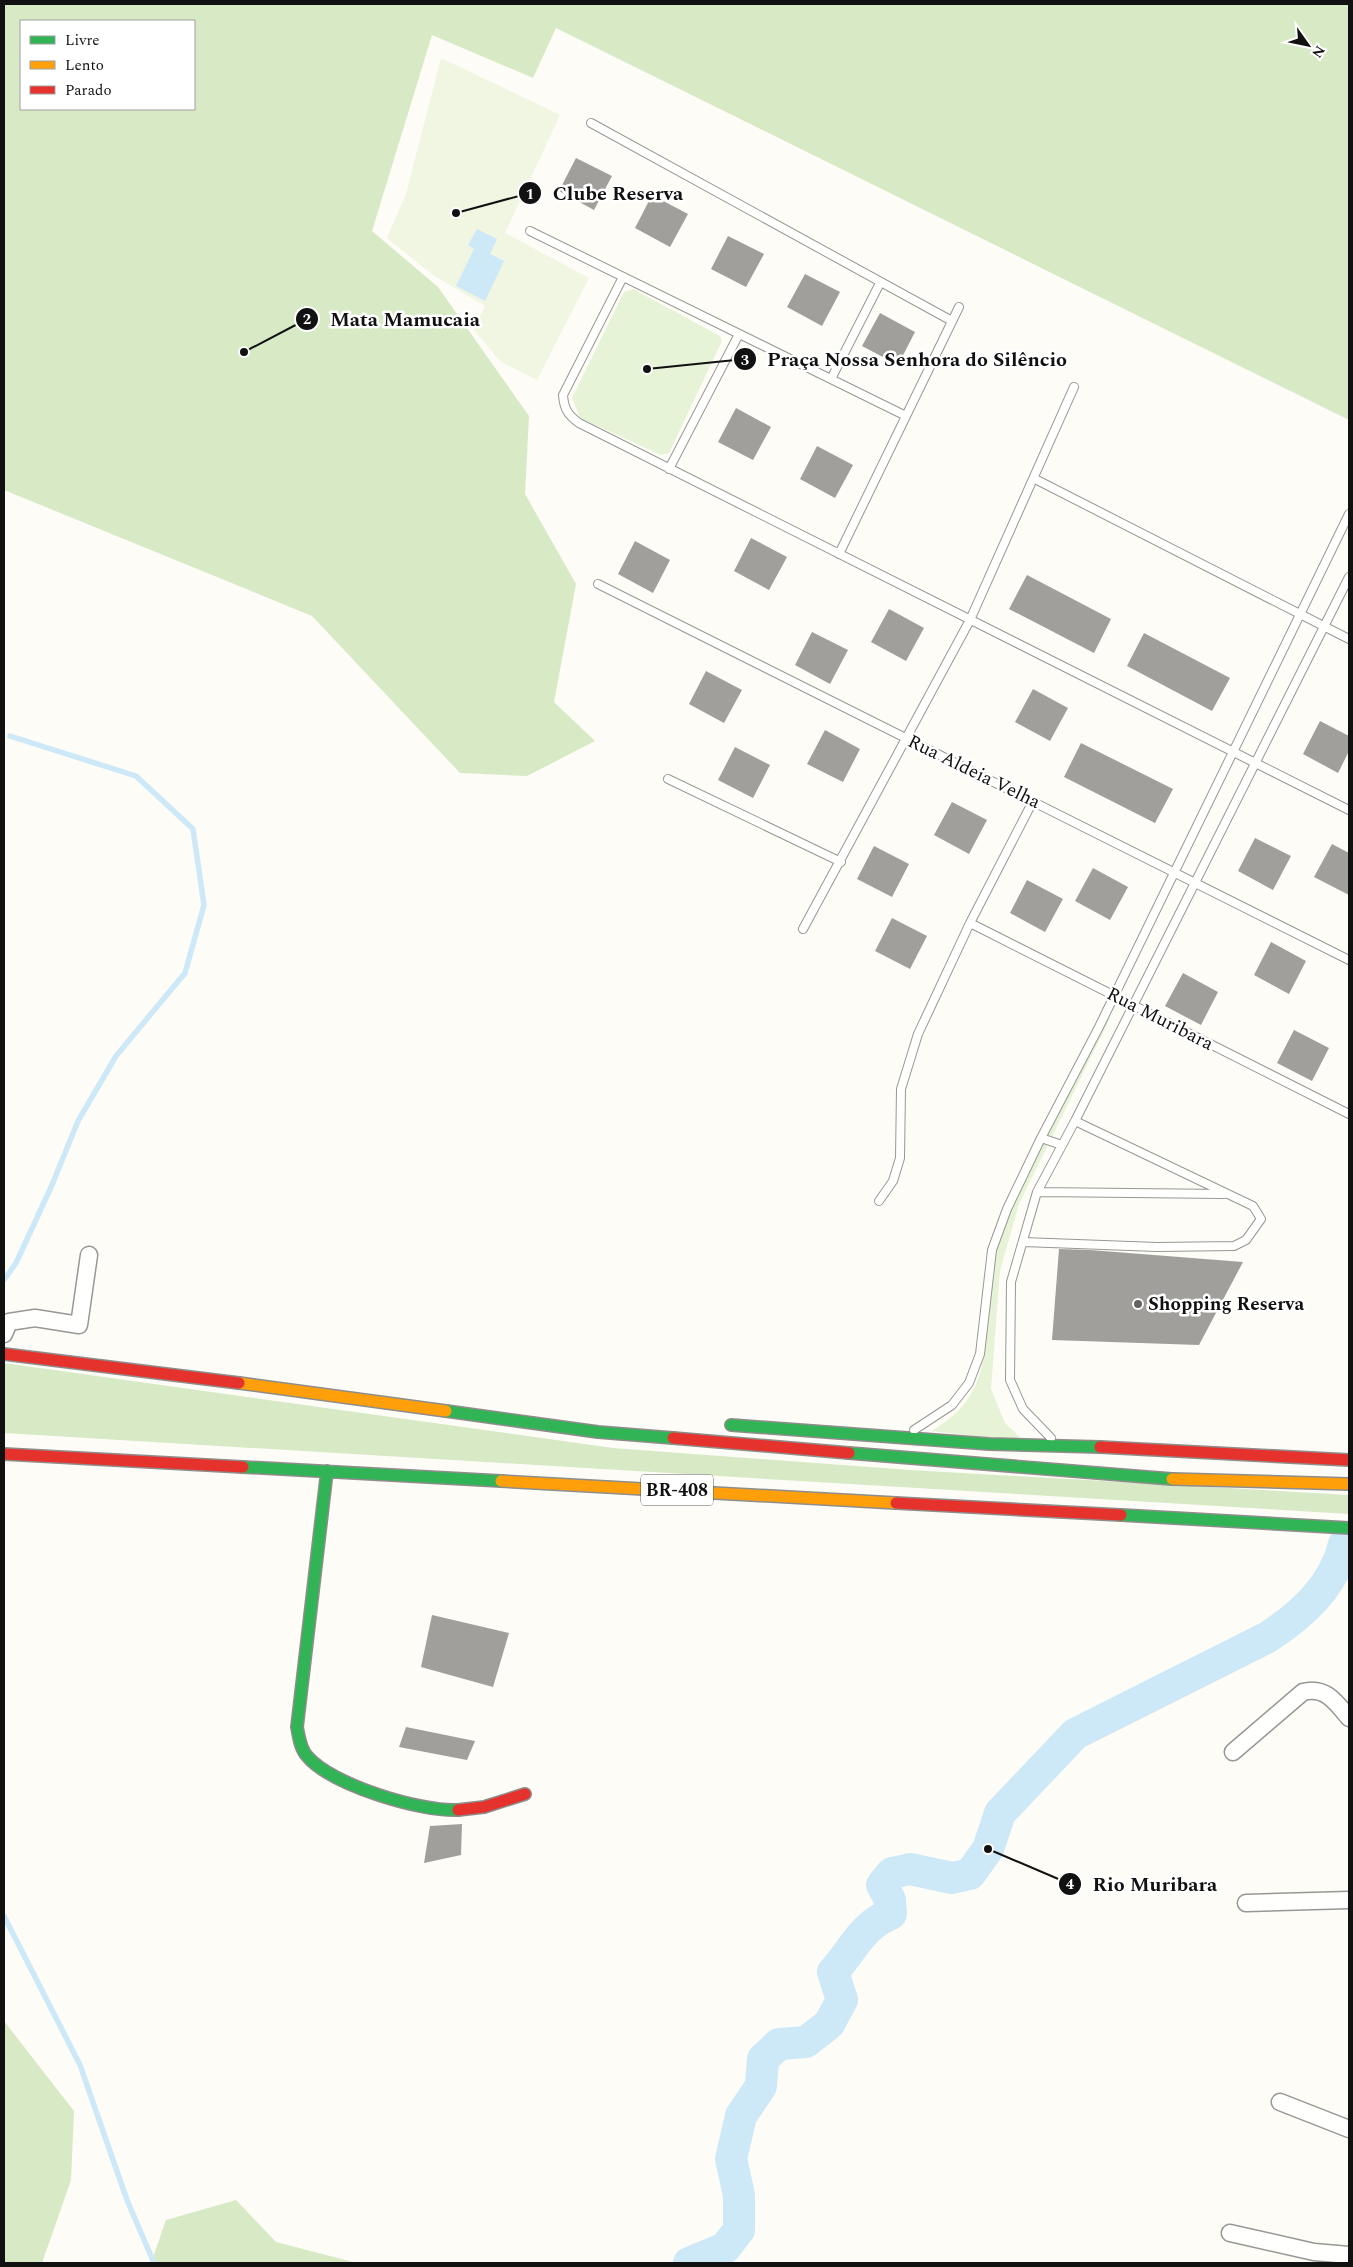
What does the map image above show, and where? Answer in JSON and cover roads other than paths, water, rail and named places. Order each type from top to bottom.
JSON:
[{"type":"main road","points":[[4,1354],[175,1374],[598,1432],[1154,1478],[1349,1484]]},
{"type":"main road","points":[[598,1432],[645,1423]]},
{"type":"main road","points":[[717,1424],[903,1436],[972,1443],[1058,1445],[1349,1460]]},
{"type":"main road","name":"BR-408","points":[[4,1454],[1349,1528]]},
{"type":"main road","points":[[327,1471],[297,1727],[299,1745],[309,1759],[329,1772],[373,1794],[404,1804],[468,1810],[499,1804],[525,1794]]},
{"type":"street","points":[[4,1334],[9,1322],[35,1318],[79,1326],[89,1255]]},
{"type":"street","points":[[1232,1752],[1303,1692],[1313,1689],[1321,1691],[1336,1702],[1349,1718]]},
{"type":"street","points":[[1246,1903],[1349,1900]]},
{"type":"street","points":[[1280,2102],[1349,2129]]},
{"type":"street","points":[[1230,2233],[1314,2252],[1349,2255]]},
{"type":"lane","points":[[591,123],[952,321]]},
{"type":"lane","points":[[530,231],[906,416]]},
{"type":"lane","points":[[623,277],[563,395],[563,406],[568,415],[579,423],[669,469],[1349,810]]},
{"type":"lane","points":[[831,379],[880,283]]},
{"type":"lane","points":[[839,554],[959,308]]},
{"type":"lane","points":[[669,469],[739,334]]},
{"type":"lane","points":[[803,930],[970,620],[1035,479],[1074,387]]},
{"type":"lane","points":[[1035,479],[1349,639]]},
{"type":"lane","points":[[903,1436],[952,1405],[969,1384],[980,1354],[992,1250],[1007,1209],[1175,871],[1349,514]]},
{"type":"lane","points":[[1058,1445],[1023,1409],[1010,1380],[1011,1282],[1037,1192],[1076,1120],[1349,577]]},
{"type":"lane","name":"Rua Aldeia Velha","points":[[598,584],[907,740],[1175,871],[1349,960]]},
{"type":"lane","points":[[668,779],[841,862]]},
{"type":"lane","points":[[880,1201],[894,1181],[900,1158],[901,1089],[918,1034],[970,923],[1033,801]]},
{"type":"lane","name":"Rua Muribara","points":[[970,923],[1349,1114]]},
{"type":"lane","points":[[1023,1242],[1157,1247],[1234,1246],[1246,1240],[1261,1219],[1254,1206],[1076,1120]]},
{"type":"lane","points":[[1041,1138],[1062,1145]]},
{"type":"lane","points":[[1037,1192],[1226,1194]]},
{"type":"water","points":[[477,229],[497,239],[490,254],[504,261],[485,301],[456,286],[474,249],[468,245]]},
{"type":"waterway","points":[[4,1280],[16,1263],[52,1185],[78,1121],[116,1056],[185,973],[204,905],[193,829],[136,776],[10,736]]},
{"type":"waterway","points":[[689,2263],[725,2248],[739,2230],[739,2195],[731,2159],[741,2116],[761,2086],[763,2059],[779,2044],[806,2042],[829,2024],[842,2000],[833,1972],[865,1931],[891,1914],[890,1900],[882,1885],[892,1873],[910,1869],[952,1878],[970,1874],[988,1849],[1000,1813],[1075,1734],[1268,1637],[1281,1628],[1305,1609],[1325,1586],[1333,1573],[1344,1544]]},
{"type":"waterway","points":[[4,1916],[80,2065],[127,2200],[154,2263]]},
{"type":"place","name":"Clube Reserva","points":[[456,213]]},
{"type":"place","name":"Mata Mamucaia","points":[[244,352]]},
{"type":"place","name":"Praça Nossa Senhora do Silêncio","points":[[647,369]]},
{"type":"place","name":"Shopping Reserva","points":[[1138,1304]]},
{"type":"place","name":"Rio Muribara","points":[[988,1849]]}]
